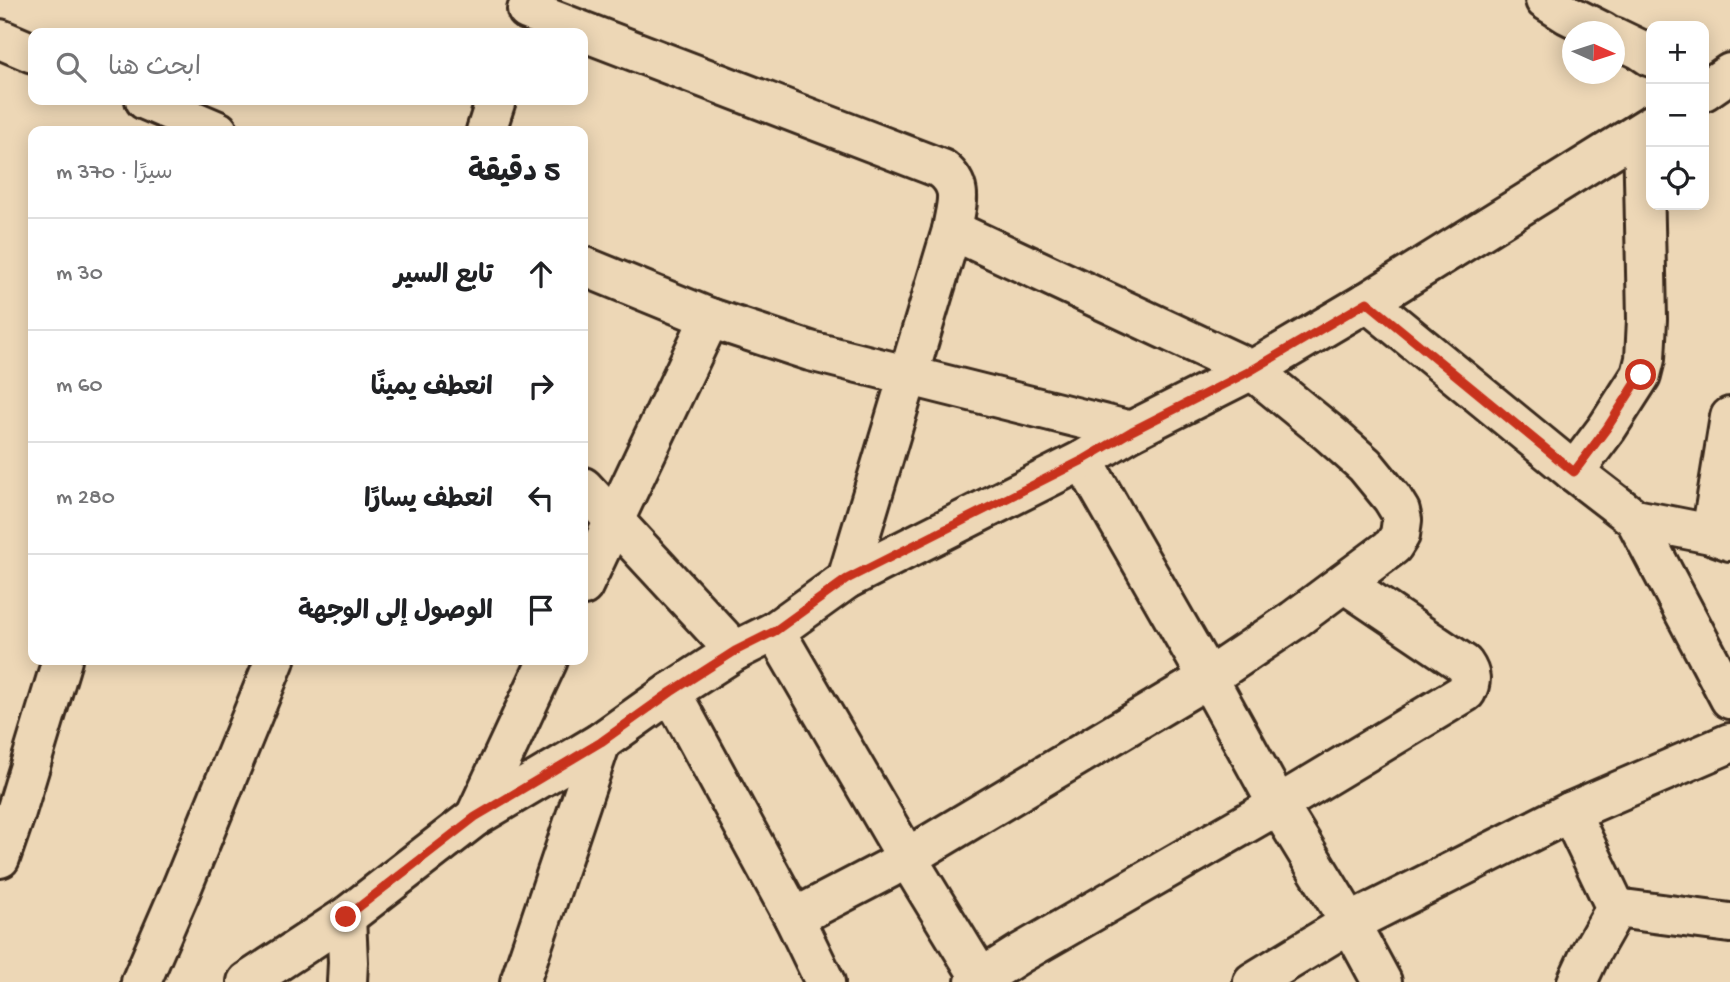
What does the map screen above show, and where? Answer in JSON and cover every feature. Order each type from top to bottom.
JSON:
[{"type":"street","points":[[1545,0],[1581,21]]},
{"type":"street","points":[[526,14],[564,28]]},
{"type":"street","points":[[588,37],[942,169],[956,183],[952,230],[847,579]]},
{"type":"street","points":[[0,39],[28,51]]},
{"type":"street","points":[[1625,42],[1646,53]]},
{"type":"street","points":[[1709,87],[1730,73]]},
{"type":"street","points":[[157,105],[206,126]]},
{"type":"street","points":[[487,126],[494,105]]},
{"type":"street","points":[[247,982],[346,917],[475,817],[601,742],[671,692],[756,640],[847,579],[1083,460],[1132,431],[1252,370],[1646,129]]},
{"type":"street","points":[[1574,472],[1607,428],[1641,375],[1645,359],[1647,147]]},
{"type":"street","points":[[794,918],[897,862],[1208,678],[1294,620],[1393,546],[1402,527],[1400,511],[1365,465],[1252,370],[952,230]]},
{"type":"street","points":[[588,268],[710,318],[810,351],[1132,431]]},
{"type":"street","points":[[1367,302],[1635,519],[1730,699]]},
{"type":"street","points":[[588,575],[710,318]]},
{"type":"street","points":[[1635,519],[1721,537],[1730,416]]},
{"type":"street","points":[[1083,460],[1278,805],[1350,923],[1382,982]]},
{"type":"street","points":[[588,492],[614,519],[756,640],[974,981],[1278,805],[1466,692],[1471,683],[1470,672],[1465,664],[1344,583]]},
{"type":"street","points":[[0,858],[60,665]]},
{"type":"street","points":[[141,982],[273,665]]},
{"type":"street","points":[[475,817],[546,665]]},
{"type":"street","points":[[671,692],[794,918],[825,982]]},
{"type":"street","points":[[520,982],[601,742]]},
{"type":"street","points":[[1253,982],[1350,923],[1570,812],[1730,743]]},
{"type":"street","points":[[1570,812],[1616,908]]},
{"type":"street","points":[[1616,908],[1730,923]]},
{"type":"street","points":[[1577,982],[1616,908]]},
{"type":"street","points":[[346,917],[347,982]]},
{"type":"route","points":[[346,917],[475,817],[601,742],[735,651],[775,631],[847,579],[1083,460],[1132,431],[1252,370],[1367,302],[1574,472],[1607,428],[1641,375]]}]
